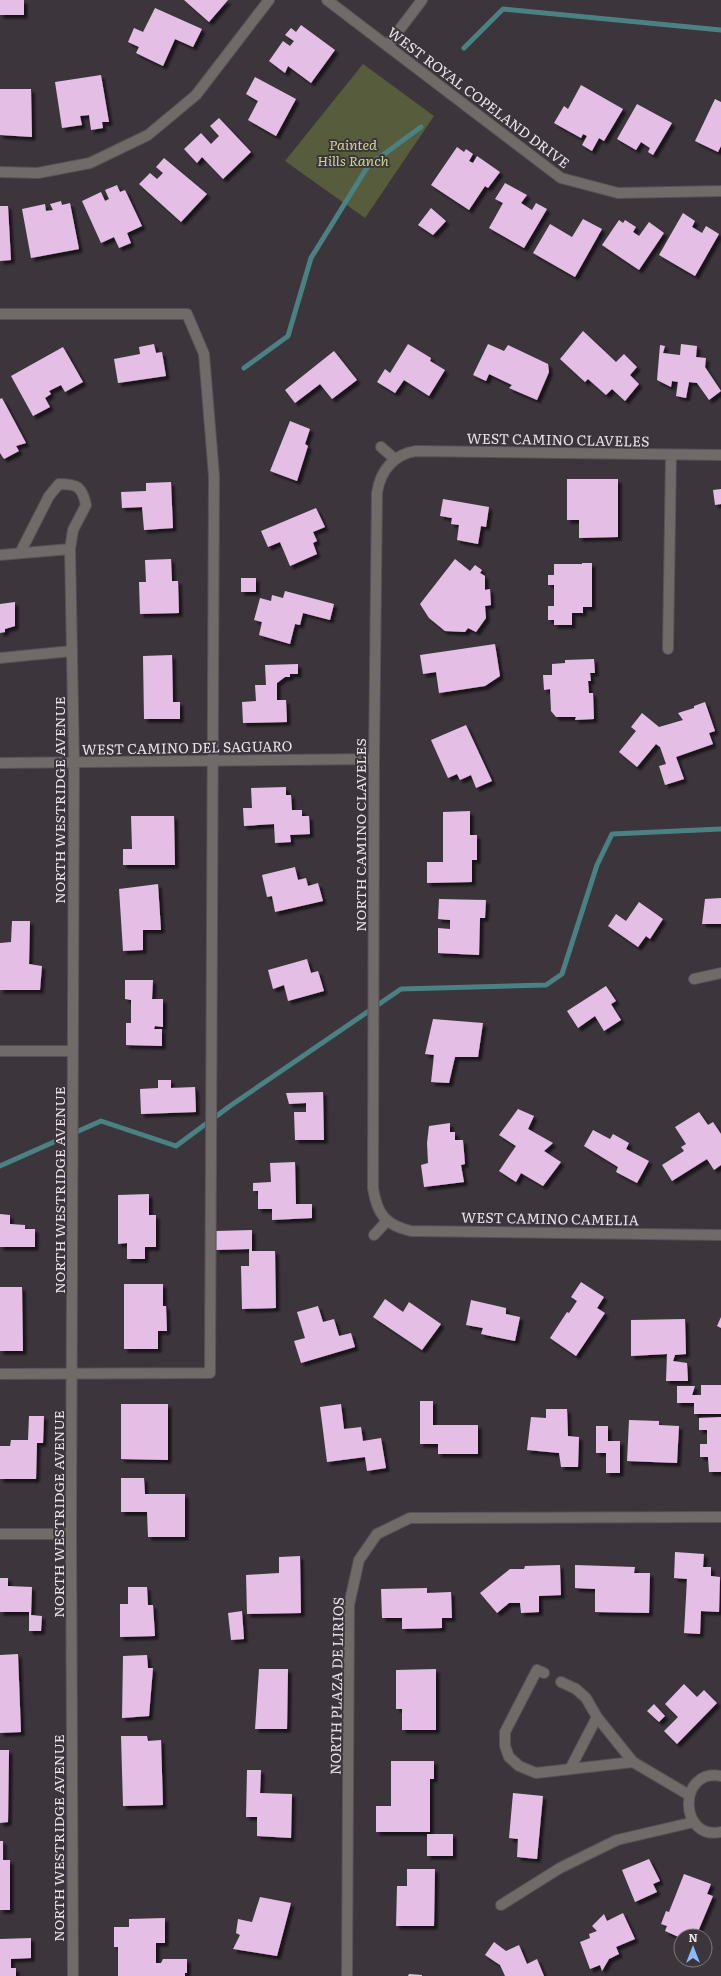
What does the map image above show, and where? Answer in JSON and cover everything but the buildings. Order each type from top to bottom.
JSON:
[{"type":"street","points":[[0,172],[38,173],[90,162],[148,135],[196,95],[269,0]]},
{"type":"street","name":"WEST ROYAL COPELAND DRIVE","points":[[327,0],[561,178],[618,193],[721,191]]},
{"type":"street","points":[[387,46],[422,0]]},
{"type":"street","points":[[0,314],[187,314],[204,354],[214,476],[210,1373],[0,1374]]},
{"type":"street","points":[[381,447],[396,458]]},
{"type":"street","name":"WEST CAMINO CLAVELES","points":[[396,458],[405,453],[416,451],[721,455]]},
{"type":"street","points":[[668,649],[671,455]]},
{"type":"street","name":"NORTH CAMINO CLAVELES","points":[[385,1219],[378,1211],[373,1188],[374,759],[377,493],[378,484],[384,472],[396,458]]},
{"type":"street","name":"NORTH WESTRIDGE AVENUE","points":[[20,553],[49,496],[59,484],[74,484],[83,492],[86,505],[74,530],[70,549],[74,763],[71,1534],[72,1976]]},
{"type":"street","points":[[0,555],[70,549]]},
{"type":"street","points":[[0,658],[72,651]]},
{"type":"street","name":"WEST CAMINO DEL SAGUARO","points":[[0,763],[374,759]]},
{"type":"street","points":[[694,979],[721,973]]},
{"type":"street","points":[[0,1051],[73,1051]]},
{"type":"street","points":[[374,1235],[385,1219]]},
{"type":"street","name":"WEST CAMINO CAMELIA","points":[[385,1219],[399,1228],[410,1231],[721,1234]]},
{"type":"street","name":"NORTH PLAZA DE LIRIOS","points":[[347,1976],[349,1605],[359,1560],[377,1534],[410,1518],[721,1517]]},
{"type":"street","points":[[0,1534],[71,1534]]},
{"type":"street","points":[[544,1673],[537,1670],[505,1732],[505,1746],[509,1757],[519,1766],[536,1772],[633,1762]]},
{"type":"street","points":[[561,1682],[576,1689],[586,1698],[597,1717],[633,1762],[689,1796]]},
{"type":"street","points":[[570,1769],[597,1717]]},
{"type":"street","points":[[721,1776],[709,1776],[700,1780],[693,1787],[687,1805],[689,1814],[694,1822],[701,1828],[709,1832],[721,1832]]},
{"type":"street","points":[[501,1905],[560,1868],[618,1840],[694,1822]]},
{"type":"green space","name":"Painted Hills Ranch","points":[[363,64],[434,116],[365,218],[285,161]]},
{"type":"waterway","points":[[464,48],[503,9],[721,30]]},
{"type":"waterway","points":[[244,368],[288,336],[311,258],[368,166],[421,127]]},
{"type":"waterway","points":[[0,1166],[101,1121],[176,1146],[230,1106],[401,989],[546,985],[562,974],[597,865],[612,834],[721,829]]}]
